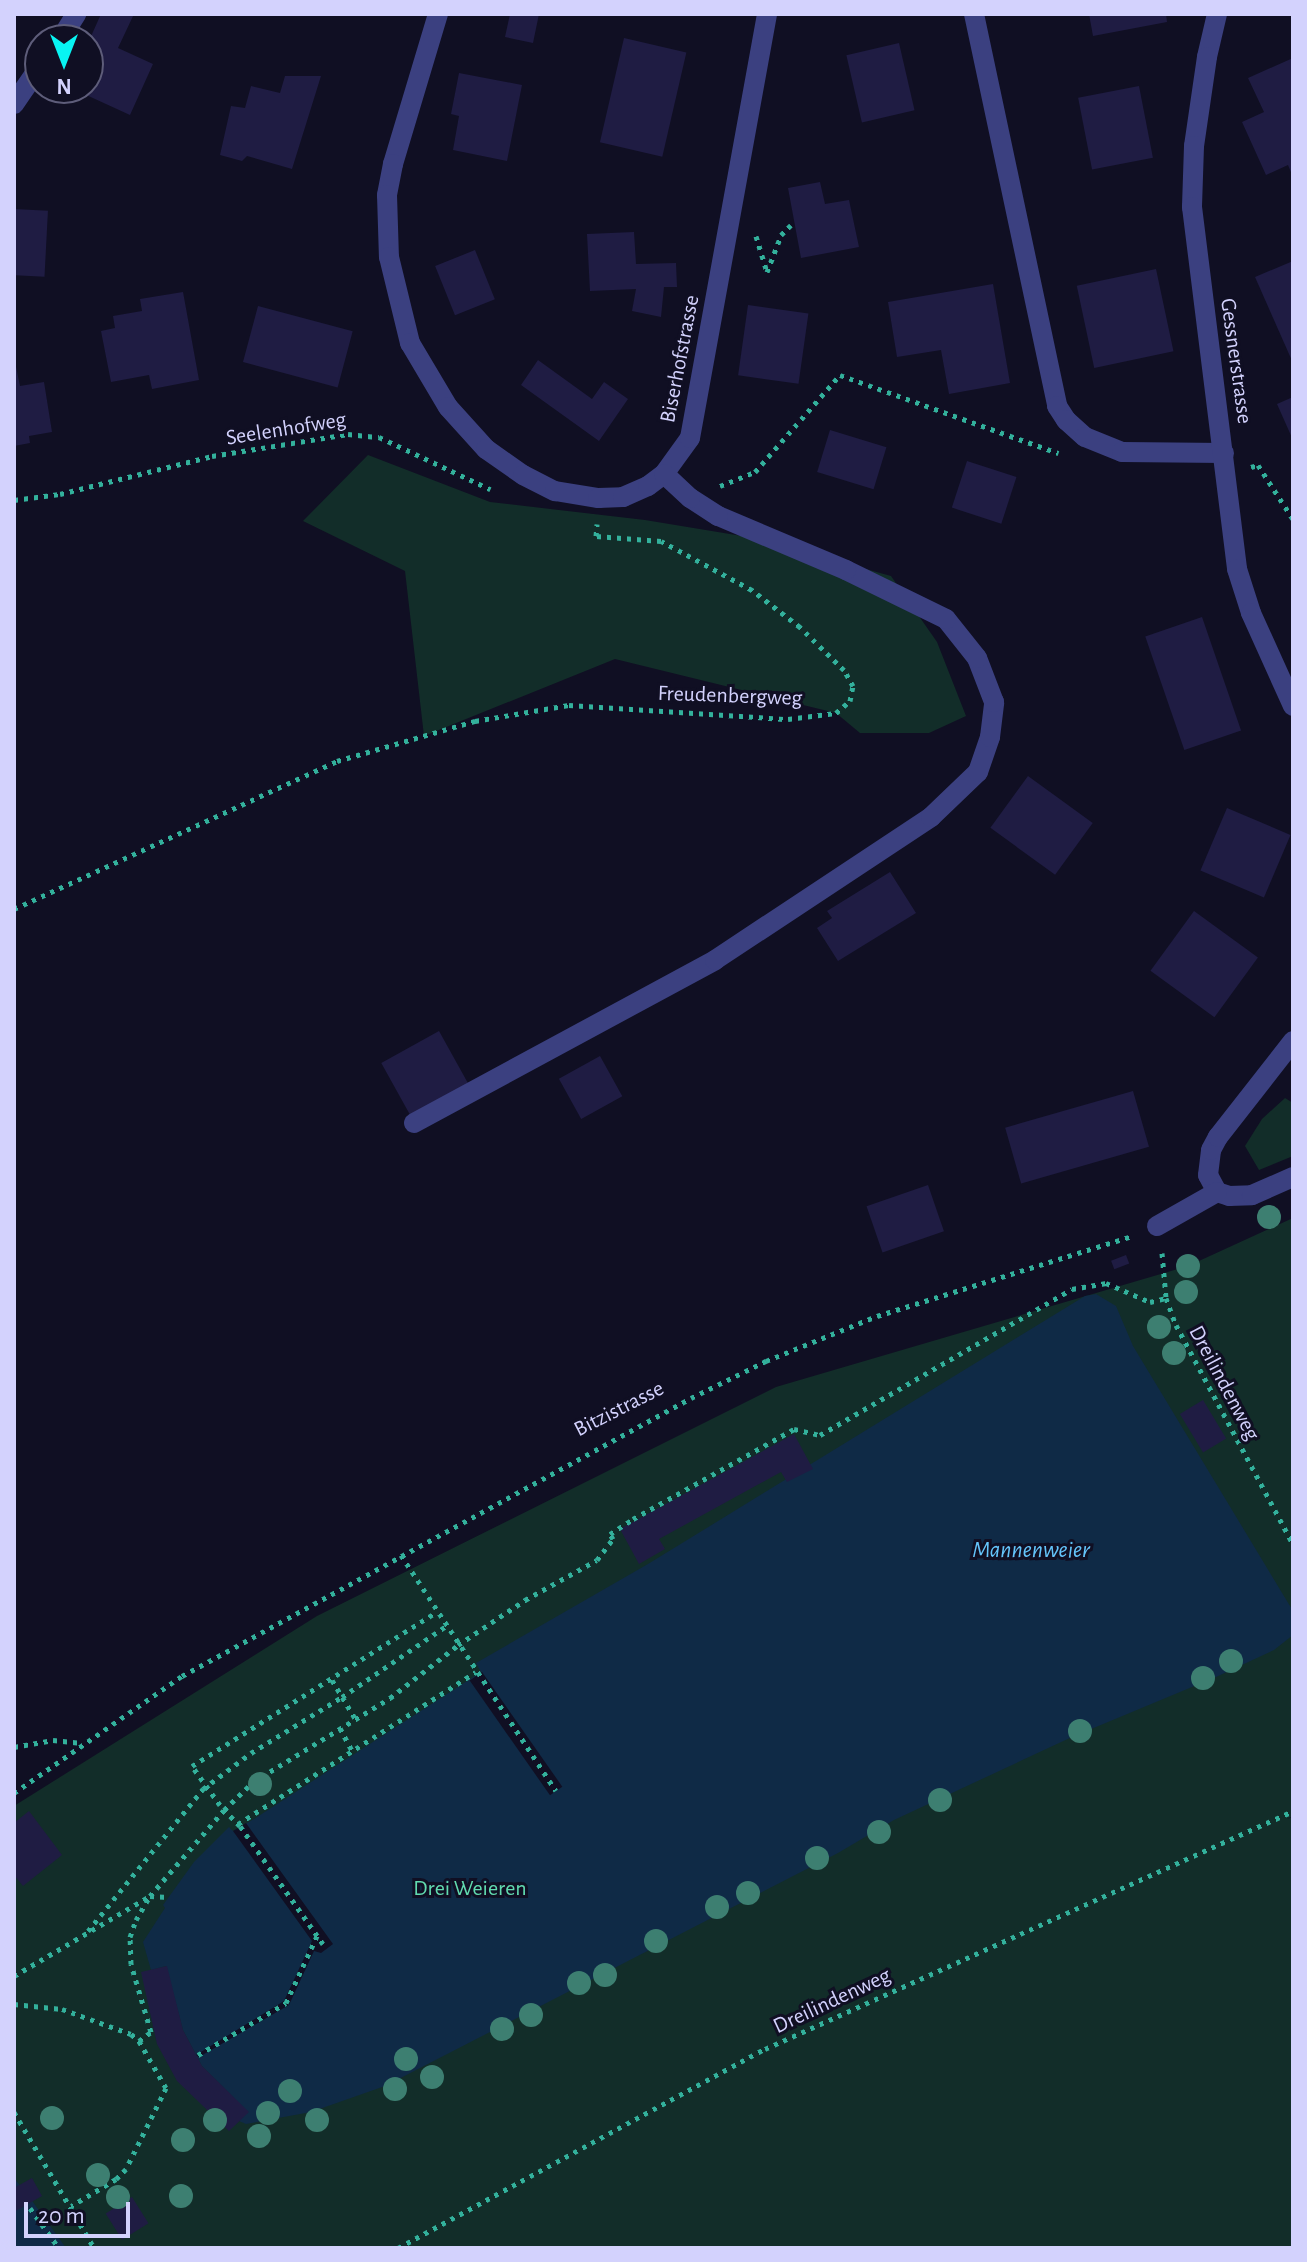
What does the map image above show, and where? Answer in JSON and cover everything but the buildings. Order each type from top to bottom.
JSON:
[{"type":"street","name":"Biserhofstrasse","points":[[438,14],[393,164],[387,195],[389,257],[410,343],[448,407],[486,449],[523,475],[555,491],[598,498],[623,497],[664,474],[690,438],[767,14]]},
{"type":"street","points":[[974,14],[1057,406],[1085,437],[1122,452],[1224,453]]},
{"type":"street","name":"Gessnerstrasse","points":[[1217,14],[1207,57],[1194,146],[1192,207],[1237,569],[1251,613],[1293,706]]},
{"type":"street","points":[[414,1123],[715,960],[931,817],[978,772],[990,737],[994,702],[977,658],[946,619],[846,570],[718,516],[690,498],[664,474]]},
{"type":"street","points":[[1293,1041],[1218,1137],[1211,1150],[1208,1175],[1217,1192],[1229,1196],[1252,1195],[1293,1177]]},
{"type":"street","points":[[1157,1226],[1217,1192]]},
{"type":"path","points":[[754,229],[767,272],[781,235],[791,225]]},
{"type":"path","points":[[690,498],[755,472],[840,375],[1063,455]]},
{"type":"path","name":"Seelenhofweg","points":[[14,500],[60,494],[212,456],[348,434],[379,437],[495,491]]},
{"type":"path","points":[[1243,468],[1258,465],[1293,519]]},
{"type":"path","points":[[582,522],[610,522]]},
{"type":"path","name":"Freudenbergweg","points":[[14,909],[337,761],[475,721],[569,705],[788,719],[836,713],[850,701],[853,686],[844,670],[800,627],[752,590],[661,541],[596,536],[597,524]]},
{"type":"path","name":"Dreilindenweg","points":[[1157,1226],[1166,1298],[1206,1385],[1293,1544]]},
{"type":"path","name":"Bitzistrasse","points":[[14,1793],[182,1676],[606,1442],[814,1341],[946,1293],[1157,1226]]},
{"type":"path","points":[[139,2041],[151,2032],[131,1964],[130,1937],[136,1920],[150,1896],[224,1810],[253,1782],[390,1698],[458,1645],[525,1600],[597,1560],[613,1539],[610,1534],[794,1429],[820,1435],[1072,1289],[1106,1283],[1150,1302],[1166,1298]]},
{"type":"path","points":[[401,1555],[556,1791]]},
{"type":"path","points":[[323,1944],[238,1824],[192,1766],[437,1612]]},
{"type":"path","points":[[87,1932],[206,1786],[251,1753],[342,1697],[446,1626]]},
{"type":"path","points":[[238,1824],[476,1672]]},
{"type":"path","points":[[332,1680],[356,1720]]},
{"type":"path","points":[[340,1728],[352,1751]]},
{"type":"path","points":[[14,1747],[53,1740],[83,1743]]},
{"type":"path","name":"Dreilindenweg","points":[[398,2248],[765,2049],[1293,1811]]},
{"type":"path","points":[[14,1976],[150,1896],[168,1897]]},
{"type":"path","points":[[198,2055],[286,2003],[317,1935]]},
{"type":"path","points":[[14,2004],[82,2014],[131,2034],[139,2041],[166,2088],[126,2169],[116,2179],[71,2206]]},
{"type":"path","points":[[14,2112],[94,2248]]},
{"type":"path","points":[[30,2208],[59,2248]]},
{"type":"green space","points":[[368,455],[490,502],[645,520],[754,538],[891,576],[937,642],[966,716],[929,733],[860,733],[836,713],[615,659],[424,736],[405,571],[303,521]]},
{"type":"green space","points":[[1285,1098],[1293,1103],[1293,1156],[1259,1170],[1245,1146],[1262,1119]]},
{"type":"green space","name":"Drei Weieren","points":[[1293,1218],[1293,1816],[1287,1819],[1293,1817],[1293,2248],[14,2248],[14,1806],[317,1616],[776,1387],[1188,1266]]},
{"type":"water","name":"Mannenweier","points":[[1096,1294],[1116,1306],[1133,1346],[1293,1611],[1293,1635],[1274,1650],[1216,1677],[1072,1737],[894,1820],[838,1853],[385,2086],[311,2112],[246,2124],[239,2121],[248,2112],[202,2066],[183,2030],[166,1966],[151,1970],[143,1942],[165,1908],[163,1905],[194,1862],[229,1827],[233,1831],[254,1819],[481,1672],[476,1663],[648,1564],[1085,1296]]},
{"type":"water","points":[[14,2178],[33,2202],[66,2248],[14,2248]]},
{"type":"pier","points":[[482,1672],[562,1787],[550,1795],[470,1681]]},
{"type":"pier","points":[[246,1823],[333,1944],[321,1953],[314,1951],[289,2005],[199,2057],[196,2055],[284,2001],[312,1941],[233,1831]]}]
